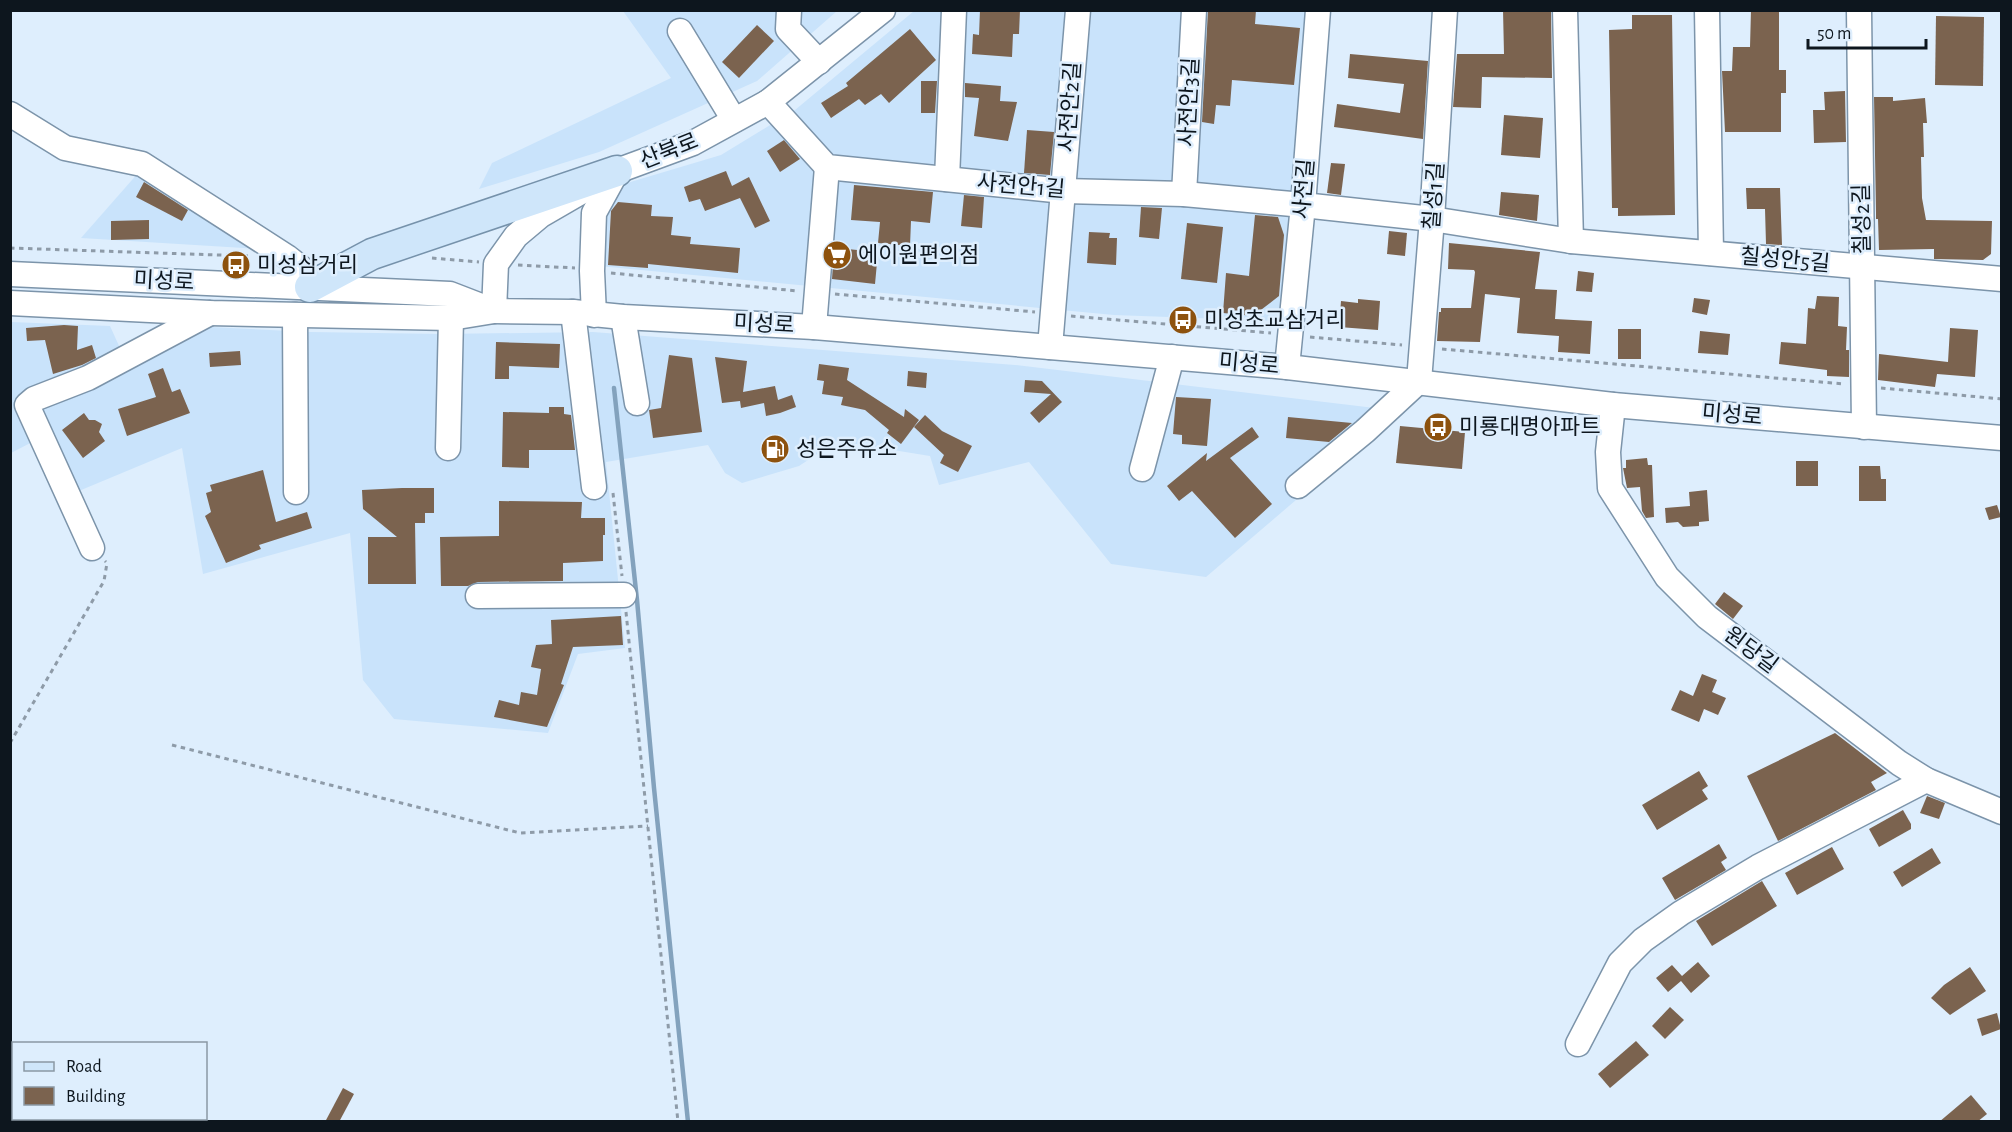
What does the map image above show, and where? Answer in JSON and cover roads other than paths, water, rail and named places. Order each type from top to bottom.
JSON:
[{"type":"main road","points":[[310,287],[372,254],[617,171]]},
{"type":"street","points":[[789,10],[789,28],[819,62]]},
{"type":"street","points":[[947,179],[954,10]]},
{"type":"street","name":"사전안2길","points":[[1050,347],[1078,10]]},
{"type":"street","name":"사전안3길","points":[[1184,194],[1194,10]]},
{"type":"street","name":"사전길","points":[[1287,367],[1303,205],[1318,10]]},
{"type":"street","name":"칠성1길","points":[[1419,381],[1445,10]]},
{"type":"street","points":[[1565,10],[1571,241]]},
{"type":"street","name":"칠성안5길","points":[[1707,10],[1711,253]]},
{"type":"street","name":"칠성2길","points":[[1858,10],[1864,427]]},
{"type":"street","name":"산북로","points":[[494,311],[496,264],[516,236],[541,215],[617,171],[693,143],[768,102],[819,62],[874,13]]},
{"type":"street","points":[[680,31],[734,120]]},
{"type":"street","points":[[768,102],[827,167],[814,327]]},
{"type":"street","points":[[10,114],[65,148],[142,164],[287,257],[301,268],[310,287]]},
{"type":"street","name":"사전안1길","points":[[827,167],[1064,191],[1184,194],[1432,219]]},
{"type":"street","points":[[603,488],[583,314],[592,270],[594,213],[617,171]]},
{"type":"street","name":"칠성안5길","points":[[1432,219],[1571,241],[2001,279]]},
{"type":"street","name":"미성로","points":[[10,274],[450,294],[494,311]]},
{"type":"street","name":"미성로","points":[[10,303],[210,313],[451,318],[494,311],[814,327],[1287,367],[1613,405],[2001,438]]},
{"type":"street","points":[[92,548],[27,405],[34,399],[88,378],[210,313]]},
{"type":"street","points":[[295,315],[296,492]]},
{"type":"street","points":[[623,317],[637,403]]},
{"type":"street","points":[[448,448],[451,318]]},
{"type":"street","points":[[1142,469],[1172,357]]},
{"type":"street","points":[[1298,486],[1365,431],[1419,381]]},
{"type":"street","name":"원당길","points":[[1613,405],[1608,452],[1610,488],[1668,577],[1707,617],[1899,763],[1926,780],[2001,812]]},
{"type":"street","points":[[478,596],[624,595]]},
{"type":"street","points":[[1578,1044],[1620,963],[1643,940],[1681,913],[1758,867],[1926,780]]},
{"type":"waterway","points":[[614,388],[688,1122]]},
{"type":"place","name":"에이원편의점","points":[[837,255]]},
{"type":"place","name":"미성삼거리","points":[[236,265]]},
{"type":"place","name":"미성초교삼거리","points":[[1183,320]]},
{"type":"place","name":"미룡대명아파트","points":[[1438,427]]},
{"type":"place","name":"성은주유소","points":[[775,449]]}]
